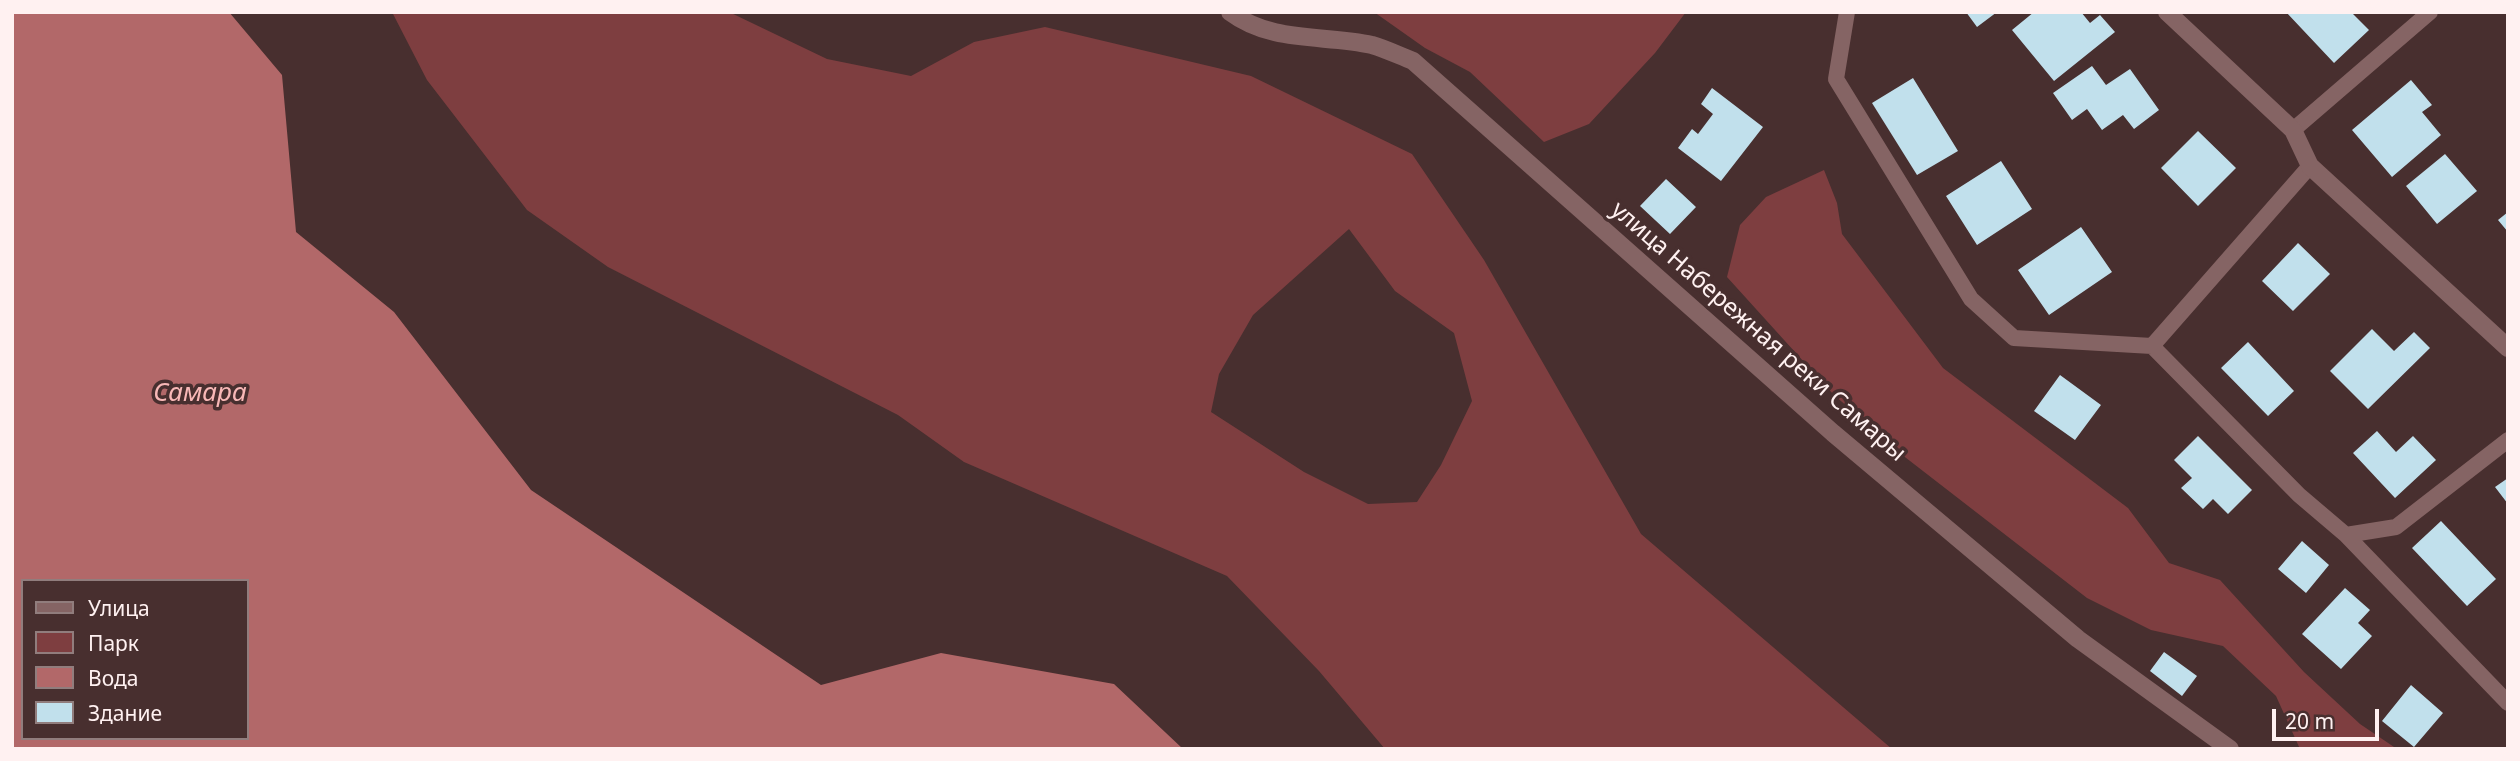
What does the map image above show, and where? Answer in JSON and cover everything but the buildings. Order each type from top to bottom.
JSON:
[{"type":"street","name":"улица Набережная реки Самары","points":[[1230,12],[1242,21],[1291,38],[1372,45],[1413,61],[1833,433],[2078,639],[2230,749]]},
{"type":"street","points":[[2167,12],[2293,130],[2310,166],[2508,348]]},
{"type":"lane","points":[[1847,12],[1836,79],[1971,299],[2014,338],[2152,346],[2299,495],[2346,535],[2508,703]]},
{"type":"lane","points":[[2293,130],[2430,12]]},
{"type":"lane","points":[[2152,346],[2310,166]]},
{"type":"lane","points":[[2346,535],[2396,527],[2508,440]]},
{"type":"green space","points":[[392,12],[729,12],[827,59],[911,76],[974,42],[1045,27],[1251,76],[1412,154],[1484,260],[1641,534],[1892,749],[1385,749],[1319,671],[1227,576],[964,462],[898,415],[608,267],[527,210],[427,80]],"holes":[[[1349,229],[1395,291],[1454,333],[1472,401],[1441,465],[1417,502],[1368,504],[1304,472],[1211,412],[1219,374],[1253,315]]]},
{"type":"green space","points":[[1374,12],[1686,12],[1655,53],[1589,124],[1544,142],[1470,72],[1425,48]]},
{"type":"green space","points":[[1824,170],[1837,203],[1842,234],[1943,368],[2128,508],[2169,563],[2220,580],[2304,672],[2360,724],[2397,749],[2300,749],[2276,696],[2223,646],[2151,630],[2087,598],[1901,454],[1833,394],[1727,277],[1740,225],[1766,197]]},
{"type":"water","name":"Самара","points":[[12,12],[229,12],[282,75],[296,232],[394,312],[531,490],[821,685],[941,653],[1114,684],[1183,749],[12,749]]}]
